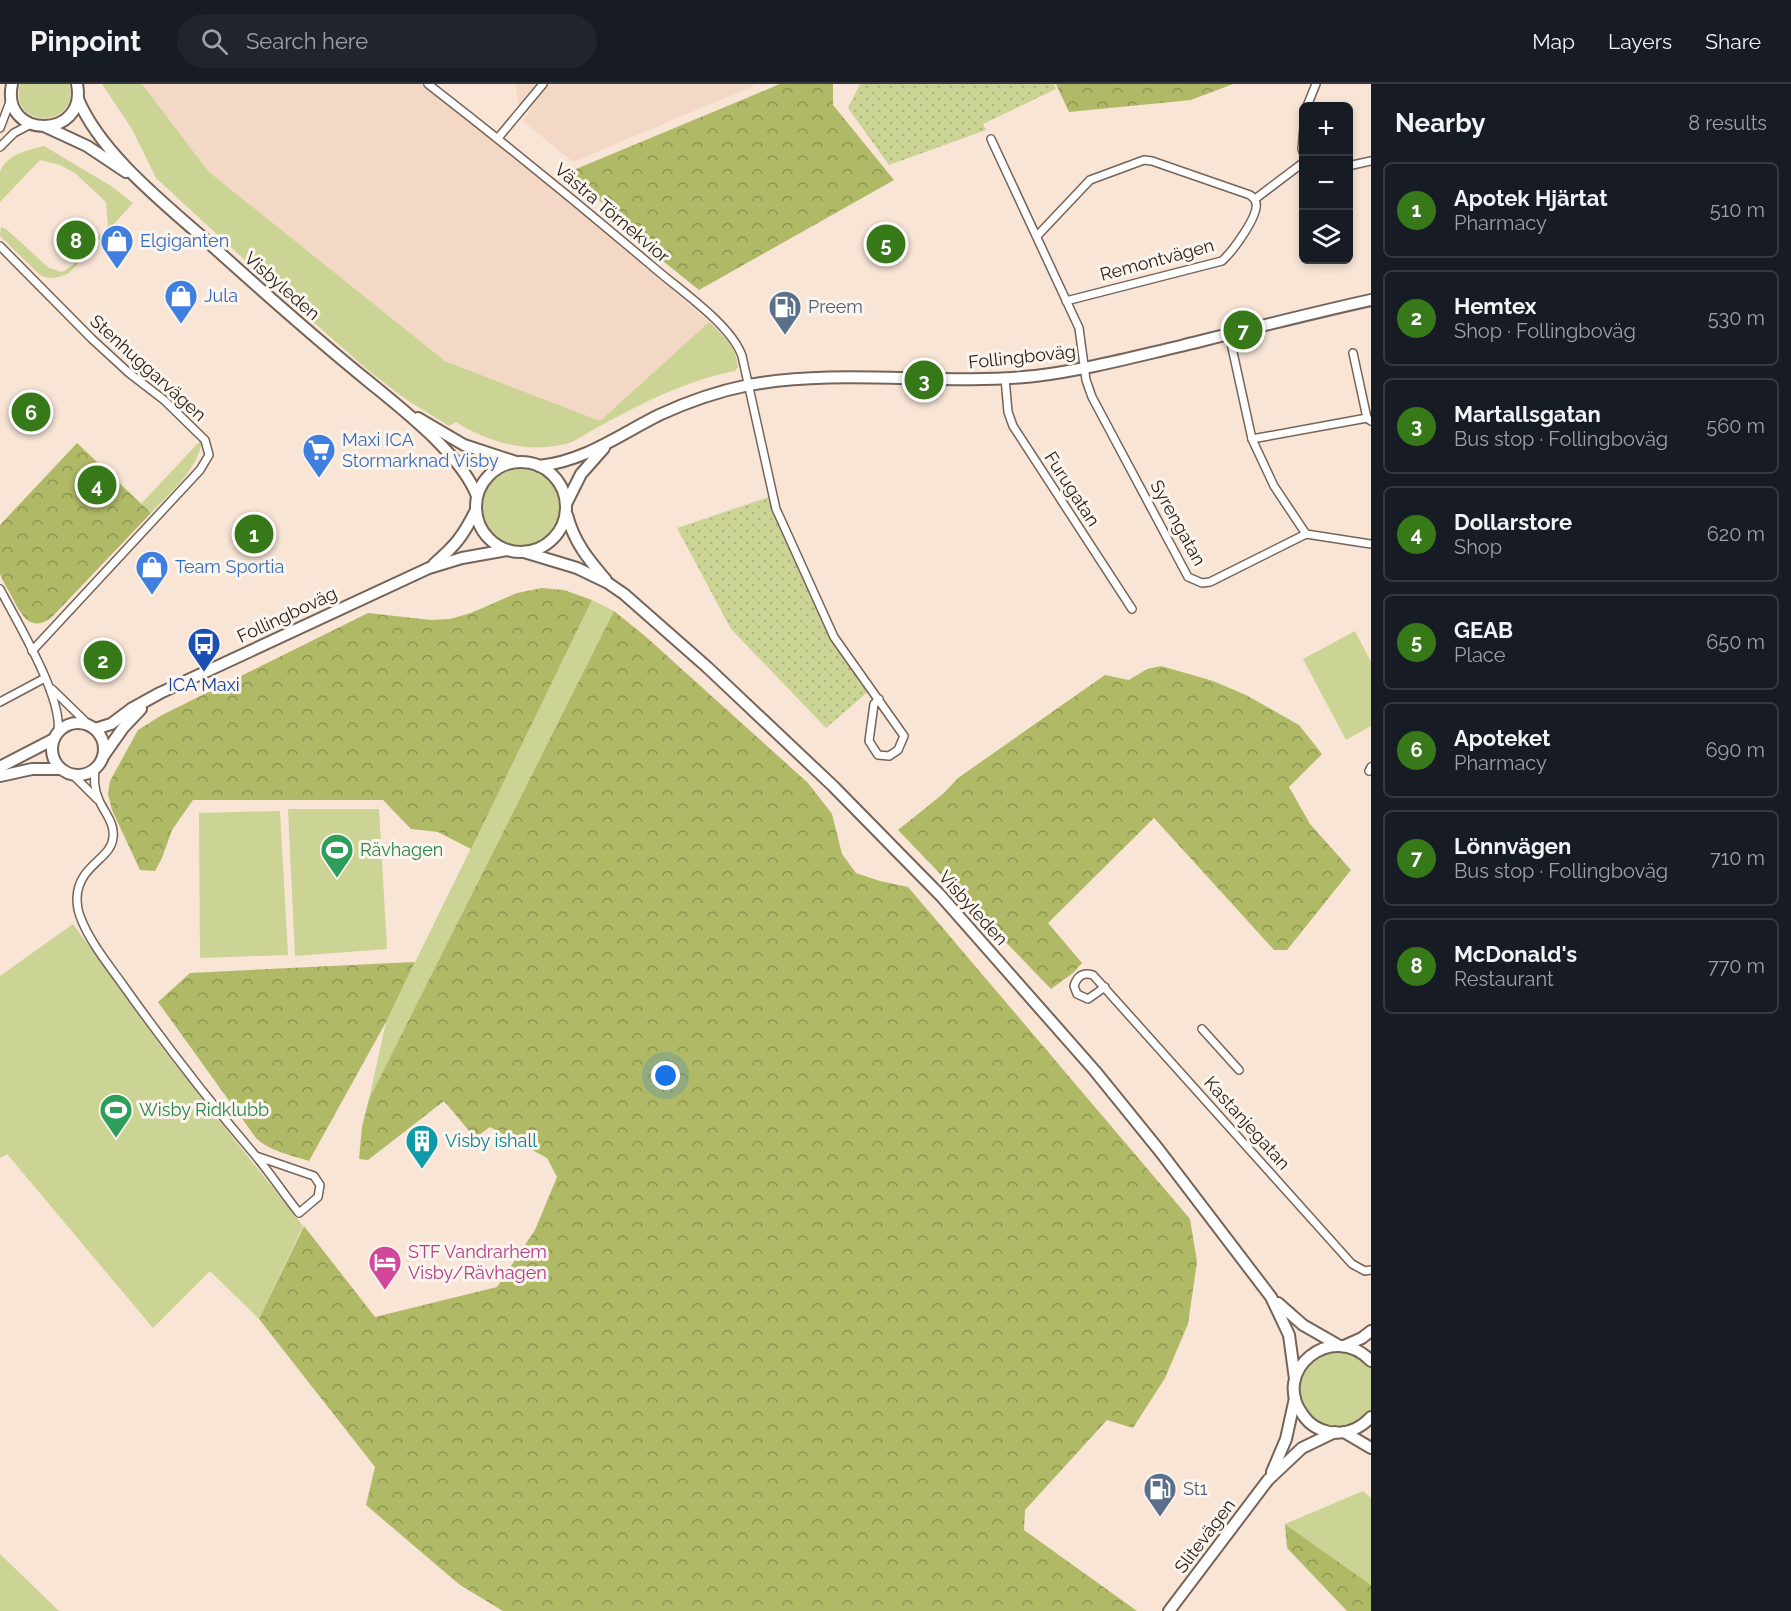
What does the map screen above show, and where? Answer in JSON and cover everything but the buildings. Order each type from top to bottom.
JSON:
[{"type":"main road","points":[[12,84],[11,99],[18,114],[31,124]]},
{"type":"main road","points":[[45,127],[60,123],[69,117],[78,99],[78,84]]},
{"type":"main road","name":"Visbyleden","points":[[78,99],[89,122],[99,135],[148,188],[297,321],[397,405],[459,464],[472,482],[477,496]]},
{"type":"main road","name":"Visbyleden","points":[[31,124],[45,127],[87,146],[148,188]]},
{"type":"main road","name":"Follingboväg","points":[[539,466],[572,460],[660,415],[714,394],[748,385],[816,378],[963,380],[1005,378],[1085,368],[1371,300]]},
{"type":"main road","name":"Visbyleden","points":[[397,405],[464,445],[516,463]]},
{"type":"main road","name":"Follingboväg","points":[[566,508],[582,474],[609,443]]},
{"type":"main road","points":[[516,463],[539,466],[553,475],[559,484],[566,508],[560,530],[542,547],[524,552],[507,550],[496,545],[480,527],[476,510],[477,496],[481,486],[500,467],[516,463]]},
{"type":"main road","name":"Visbyleden","points":[[566,508],[571,531],[579,548],[608,583],[707,667],[833,786],[941,896],[1102,1080],[1159,1150],[1270,1297],[1289,1335],[1295,1379],[1295,1398]]},
{"type":"main road","name":"Follingboväg","points":[[429,568],[453,548],[476,510]]},
{"type":"main road","name":"Follingboväg","points":[[91,727],[111,724],[141,702],[429,568],[462,558],[507,550]]},
{"type":"main road","name":"Visbyleden","points":[[524,552],[565,563],[608,583]]},
{"type":"main road","name":"Follingboväg","points":[[104,755],[132,717],[160,693]]},
{"type":"main road","points":[[0,767],[56,736],[70,724],[77,723],[91,727],[104,742],[104,755],[95,769],[83,775],[72,774],[61,769],[32,769],[0,776]]},
{"type":"main road","points":[[56,736],[52,753],[61,769]]},
{"type":"main road","name":"Visbyleden","points":[[1270,1297],[1303,1325],[1341,1345],[1358,1350],[1371,1361]]},
{"type":"main road","points":[[1295,1379],[1301,1365],[1311,1354],[1324,1347],[1341,1345],[1362,1338],[1371,1331]]},
{"type":"main road","points":[[1295,1398],[1300,1412],[1322,1430],[1340,1432],[1371,1448]]},
{"type":"main road","name":"Slitevägen","points":[[1268,1480],[1286,1439],[1295,1398]]},
{"type":"main road","name":"Slitevägen","points":[[1169,1611],[1268,1480],[1302,1448],[1317,1439],[1358,1428],[1371,1417]]},
{"type":"street","name":"Västra Törnekvior","points":[[428,84],[590,213],[723,327],[740,350],[776,508],[834,637],[879,699],[904,736],[898,750],[889,756],[878,754],[869,741],[874,704],[879,699]]},
{"type":"street","points":[[498,138],[543,84]]},
{"type":"street","points":[[1309,102],[1316,84]]},
{"type":"street","points":[[0,128],[11,99]]},
{"type":"street","points":[[0,147],[14,133],[31,124]]},
{"type":"street","points":[[991,139],[1079,328],[1085,368]]},
{"type":"street","points":[[1037,237],[1090,180],[1144,160],[1162,164],[1250,195],[1255,200],[1299,166]]},
{"type":"street","points":[[1353,165],[1371,161]]},
{"type":"street","name":"Remontvägen","points":[[1066,301],[1222,261],[1253,219],[1255,200]]},
{"type":"street","name":"Stenhuggarvägen","points":[[0,246],[129,373],[165,400],[205,440],[209,455],[200,470],[32,651]]},
{"type":"street","points":[[1228,334],[1252,439],[1274,486],[1306,534],[1371,544]]},
{"type":"street","points":[[1252,439],[1369,420],[1353,353]]},
{"type":"street","name":"Syrengatan","points":[[1085,368],[1086,380],[1092,397],[1191,579],[1202,584],[1210,582],[1306,534]]},
{"type":"street","name":"Furugatan","points":[[1005,378],[1008,412],[1013,426],[1132,609]]},
{"type":"street","points":[[0,589],[50,687],[59,718],[56,736]]},
{"type":"street","points":[[0,702],[45,678]]},
{"type":"street","points":[[50,687],[91,727]]},
{"type":"street","points":[[95,769],[94,788],[112,824],[114,837],[108,849],[88,869],[80,882],[77,896],[80,916],[99,950],[145,1016],[204,1095],[256,1156],[299,1213],[318,1197],[321,1191],[320,1185],[314,1176],[256,1156]]},
{"type":"street","points":[[72,774],[99,801]]},
{"type":"street","name":"Kastanjegatan","points":[[1105,987],[1088,999],[1077,994],[1074,986],[1079,977],[1093,975],[1105,987],[1352,1264],[1365,1271],[1371,1270]]},
{"type":"street","points":[[1202,1029],[1239,1070]]},
{"type":"shaded area","points":[[142,84],[421,84],[588,216],[709,322],[600,421],[445,361],[209,172]]},
{"type":"shaded area","points":[[515,84],[758,84],[573,162],[523,121],[529,113],[519,105]]},
{"type":"green space","points":[[20,84],[69,84],[70,99],[65,109],[56,116],[44,118],[33,116],[24,110],[19,99]]},
{"type":"green space","points":[[102,84],[142,84],[209,172],[445,361],[600,421],[709,322],[732,347],[738,367],[735,371],[671,391],[572,442],[557,446],[512,445],[483,436],[456,422],[449,426],[407,400],[370,372],[156,178],[132,129]]},
{"type":"green space","points":[[780,84],[833,84],[833,105],[894,180],[699,290],[618,225],[612,210],[564,174]]},
{"type":"green space","points":[[860,84],[1054,84],[1056,89],[983,124],[986,130],[889,165],[848,108]]},
{"type":"green space","points":[[1056,84],[1233,84],[1191,100],[1069,112]]},
{"type":"green space","points":[[44,146],[111,186],[133,203],[69,273],[54,278],[40,275],[0,236],[1,227],[49,268],[62,272],[73,265],[108,226],[106,202],[75,173],[60,165],[40,160],[0,202],[0,172],[3,166],[19,154]]},
{"type":"green space","points":[[200,441],[202,443],[199,453],[188,472],[151,513],[141,504]]},
{"type":"green space","points":[[77,443],[151,513],[51,618],[37,624],[26,619],[22,614],[0,573],[0,525]]},
{"type":"green space","points":[[521,469],[536,472],[549,480],[557,493],[560,508],[557,523],[549,536],[536,544],[521,547],[506,544],[493,536],[485,523],[482,508],[485,493],[493,480],[506,472]]},
{"type":"green space","points":[[769,497],[773,512],[832,642],[869,691],[826,728],[731,629],[677,528]]},
{"type":"green space","points":[[542,588],[564,590],[592,600],[471,849],[438,832],[411,829],[383,800],[193,800],[172,830],[155,871],[140,870],[112,810],[108,794],[110,781],[138,730],[162,715],[368,613],[431,620],[450,619],[471,613],[517,593]]},
{"type":"green space","points":[[592,600],[614,611],[369,1099],[386,1022]]},
{"type":"green space","points":[[614,611],[645,636],[808,783],[832,814],[842,854],[856,873],[908,887],[1190,1219],[1197,1262],[1188,1324],[1165,1378],[1133,1428],[1107,1420],[1025,1510],[1024,1530],[1137,1611],[503,1611],[460,1585],[366,1505],[375,1467],[259,1319],[304,1226],[375,1317],[497,1287],[535,1230],[557,1177],[547,1158],[490,1127],[475,1138],[444,1101],[368,1160],[359,1159],[362,1127],[369,1099]]},
{"type":"green space","points":[[1355,631],[1371,662],[1371,726],[1346,740],[1303,659]]},
{"type":"green space","points":[[1161,666],[1213,681],[1246,695],[1299,725],[1322,754],[1289,787],[1310,824],[1351,870],[1287,950],[1274,950],[1154,818],[1048,923],[1082,963],[1073,973],[1051,989],[898,830],[943,794],[958,778],[1105,675],[1129,680],[1147,669]]},
{"type":"green space","name":"Rävhagen","points":[[288,809],[379,809],[387,949],[295,956]]},
{"type":"green space","points":[[280,811],[288,955],[200,958],[199,813]]},
{"type":"green space","name":"Wisby Ridklubb","points":[[73,924],[166,1053],[303,1226],[259,1319],[210,1271],[153,1328],[7,1154],[0,1158],[0,976]]},
{"type":"green space","points":[[415,962],[386,1022],[309,1161],[274,1149],[256,1138],[158,1002],[190,973]]},
{"type":"green space","points":[[1335,1351],[1355,1356],[1371,1368],[1371,1410],[1353,1425],[1336,1428],[1320,1422],[1307,1410],[1301,1394],[1302,1377],[1313,1362]]},
{"type":"green space","points":[[1363,1491],[1371,1498],[1371,1585],[1285,1524]]},
{"type":"green space","points":[[1285,1524],[1371,1585],[1371,1611],[1347,1611],[1287,1548]]},
{"type":"green space","points":[[0,1554],[59,1611],[0,1611]]},
{"type":"place","name":"McDonald's","points":[[76,240]]},
{"type":"place","name":"GEAB","points":[[886,244]]},
{"type":"place","name":"Elgiganten","points":[[117,270]]},
{"type":"place","name":"Jula","points":[[181,325]]},
{"type":"place","name":"Lönnvägen","points":[[1243,330]]},
{"type":"place","name":"Preem","points":[[785,336]]},
{"type":"place","name":"Martallsgatan","points":[[924,380]]},
{"type":"place","name":"Apoteket","points":[[31,412]]},
{"type":"place","name":"Maxi ICA Stormarknad Visby","points":[[319,479]]},
{"type":"place","name":"Dollarstore","points":[[97,485]]},
{"type":"place","name":"Apotek Hjärtat","points":[[254,534]]},
{"type":"place","name":"Team Sportia","points":[[152,596]]},
{"type":"place","name":"Hemtex","points":[[103,660]]},
{"type":"place","name":"ICA Maxi","points":[[204,673]]},
{"type":"place","name":"Rävhagen","points":[[337,879]]},
{"type":"place","name":"Wisby Ridklubb","points":[[116,1139]]},
{"type":"place","name":"Visby ishall","points":[[422,1170]]},
{"type":"place","name":"STF Vandrarhem Visby/Rävhagen","points":[[385,1291]]},
{"type":"place","name":"St1","points":[[1160,1518]]}]
